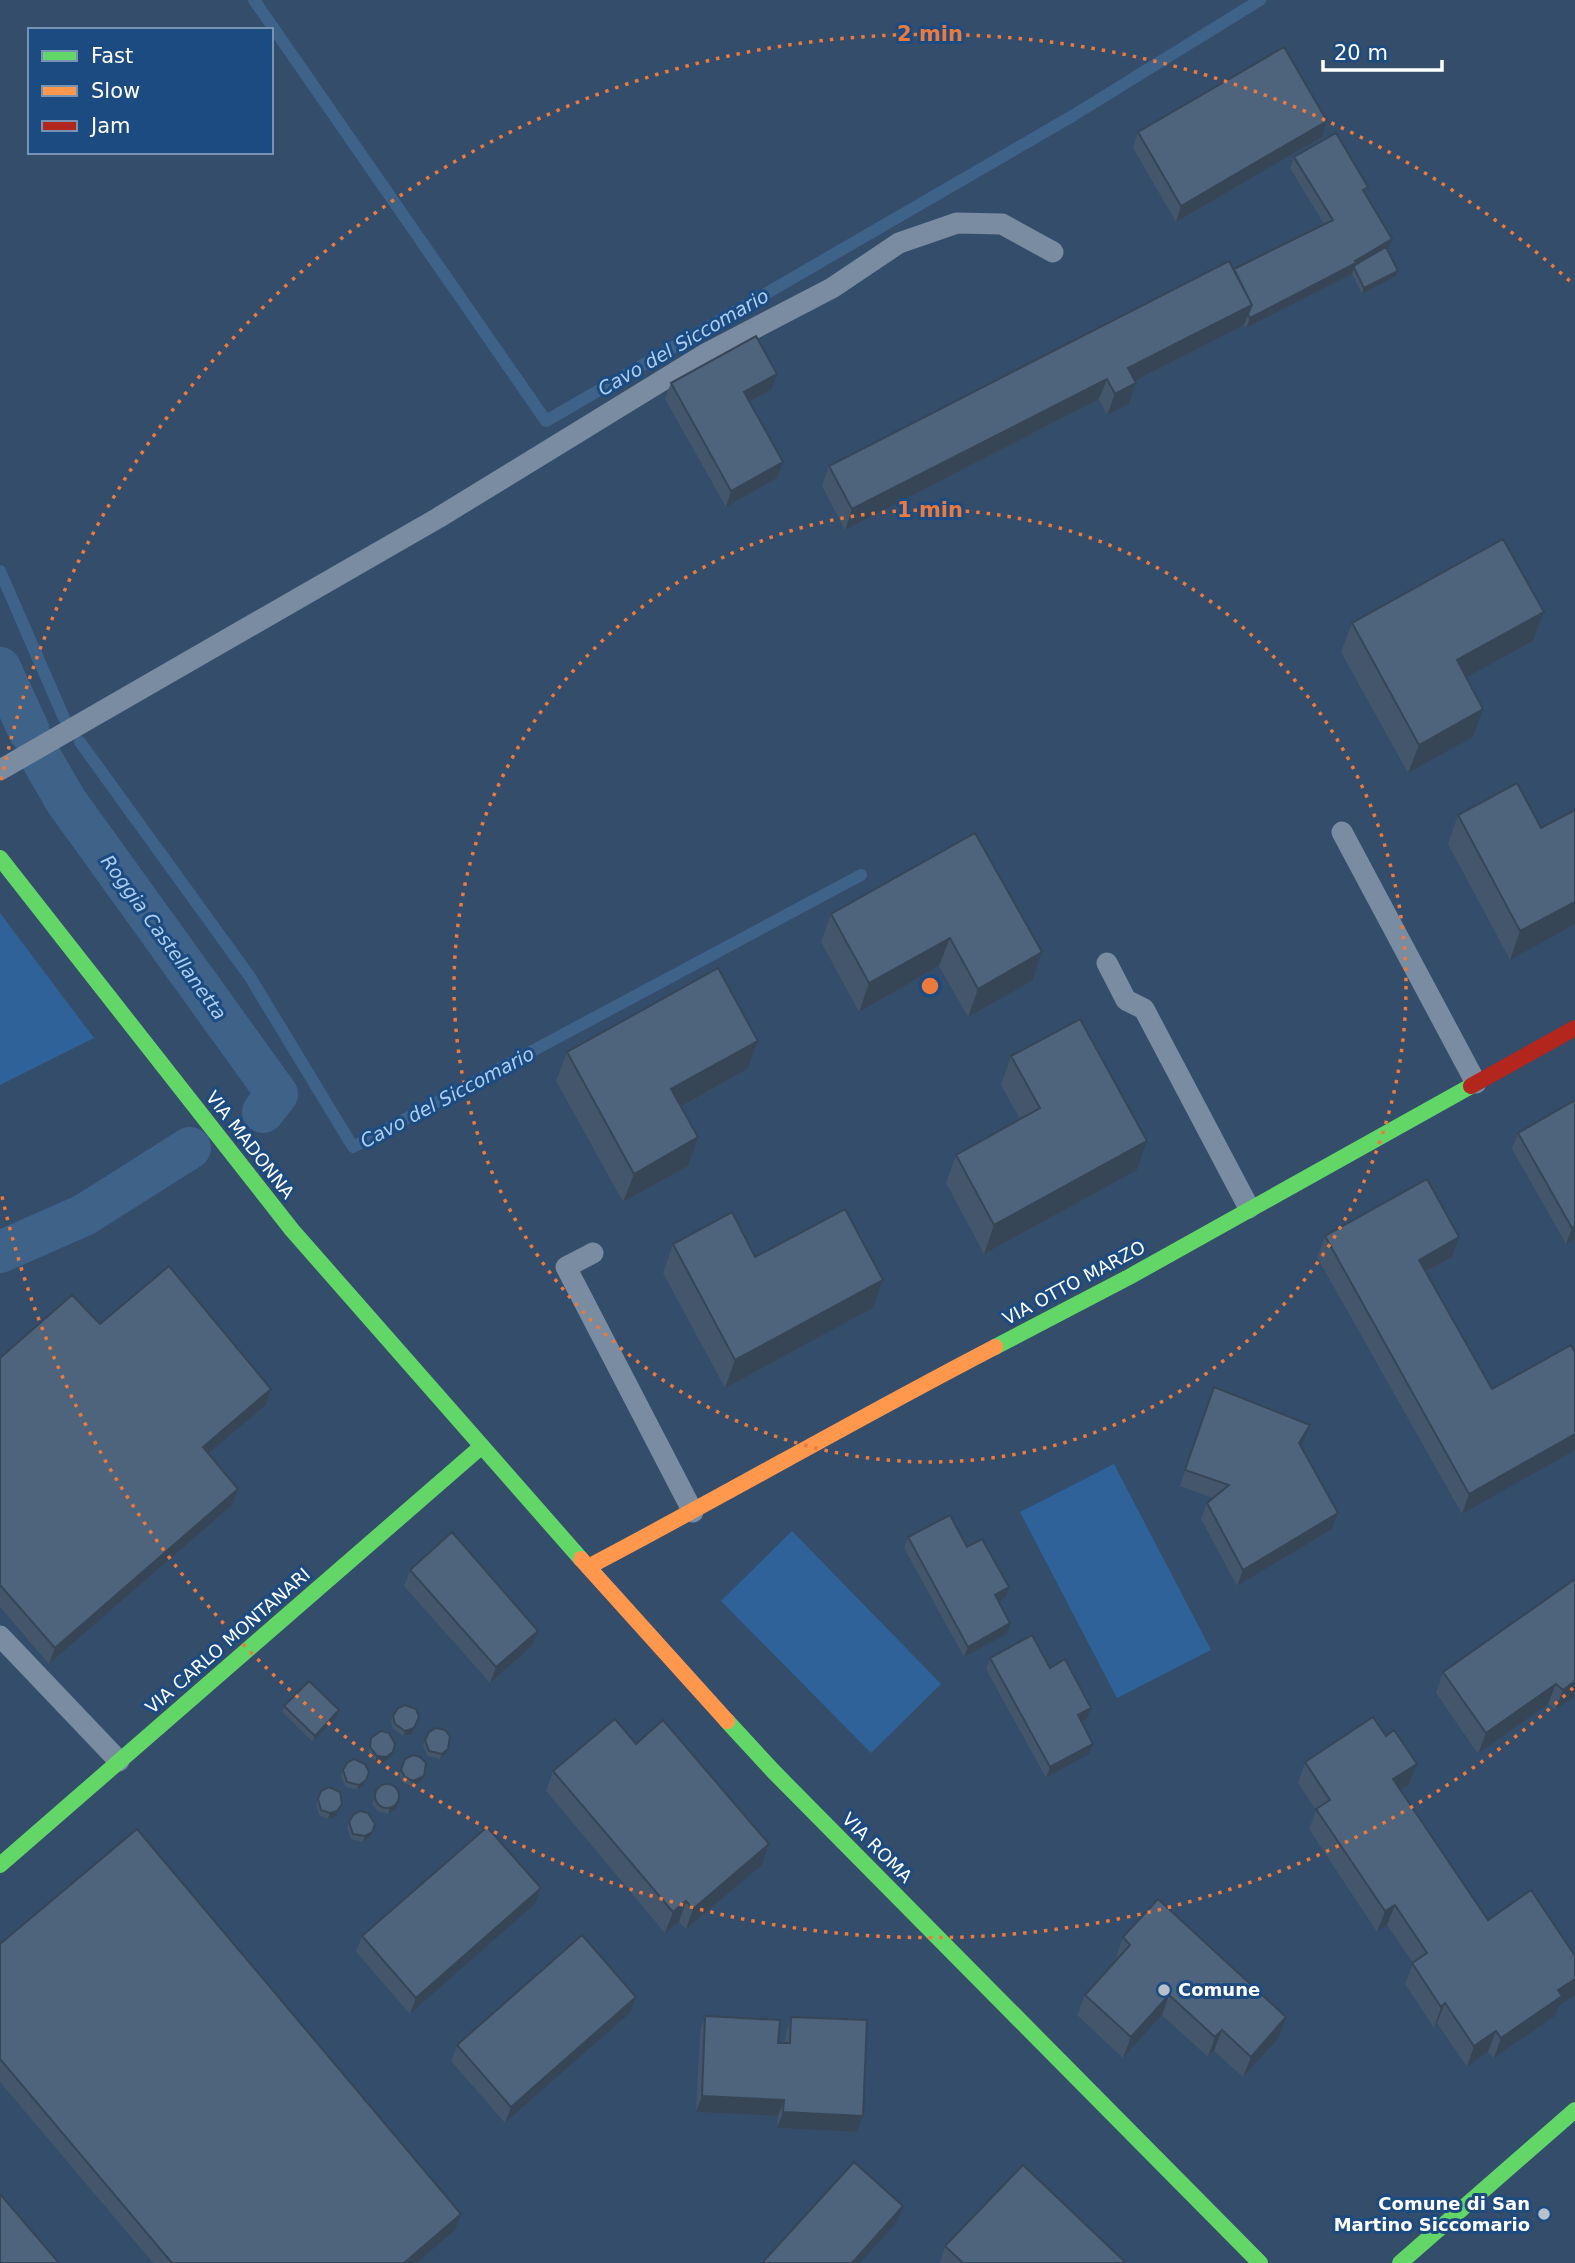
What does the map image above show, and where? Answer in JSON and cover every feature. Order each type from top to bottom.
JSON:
[{"type":"street","name":"VIA MADONNA","points":[[0,858],[292,1230],[482,1446]]},
{"type":"street","name":"VIA OTTO MARZO","points":[[588,1567],[693,1512],[880,1406],[1129,1277],[1575,1028]]},
{"type":"street","name":"VIA ROMA","points":[[482,1446],[774,1772],[1260,2263]]},
{"type":"street","name":"VIA CARLO MONTANARI","points":[[0,1865],[482,1446]]},
{"type":"street","points":[[1400,2263],[1575,2110]]},
{"type":"lane","points":[[0,770],[438,517],[707,353],[832,288],[899,243],[957,223],[1002,224],[1053,252]]},
{"type":"lane","points":[[1342,832],[1476,1083]]},
{"type":"lane","points":[[1107,963],[1126,1000],[1144,1009],[1249,1208]]},
{"type":"lane","points":[[593,1253],[566,1267],[693,1512]]},
{"type":"lane","points":[[0,1636],[119,1761]]},
{"type":"shaded area","points":[[0,913],[94,1038],[0,1085]]},
{"type":"shaded area","points":[[1114,1464],[1211,1650],[1117,1698],[1020,1512]]},
{"type":"shaded area","points":[[792,1531],[941,1684],[871,1753],[721,1601]]},
{"type":"building","points":[[1284,47],[1327,121],[1181,206],[1138,132]]},
{"type":"building","points":[[1336,133],[1368,187],[1363,190],[1392,239],[1355,261],[1356,263],[1250,318],[1248,314],[1252,305],[1234,269],[1333,220],[1294,157]]},
{"type":"building","points":[[1386,247],[1398,271],[1364,288],[1355,265]]},
{"type":"building","points":[[1229,261],[1252,305],[1128,368],[1136,383],[1115,394],[1107,379],[852,509],[829,466]]},
{"type":"building","points":[[756,336],[777,374],[744,392],[783,462],[731,491],[671,383]]},
{"type":"building","points":[[1503,539],[1544,612],[1457,660],[1483,709],[1419,745],[1352,623]]},
{"type":"building","points":[[1517,783],[1541,828],[1575,810],[1575,902],[1520,931],[1458,815]]},
{"type":"building","points":[[975,833],[1042,952],[978,989],[950,938],[869,983],[831,914]]},
{"type":"building","points":[[718,968],[758,1041],[671,1089],[698,1137],[634,1174],[567,1052]]},
{"type":"building","points":[[1080,1019],[1147,1141],[994,1225],[956,1155],[1040,1108],[1011,1056]]},
{"type":"building","points":[[1575,1100],[1575,1226],[1572,1228],[1518,1133]]},
{"type":"building","points":[[1427,1179],[1459,1237],[1419,1260],[1492,1389],[1571,1345],[1575,1352],[1575,1434],[1469,1494],[1325,1236]]},
{"type":"building","points":[[845,1209],[883,1280],[735,1360],[673,1244],[732,1212],[755,1257]]},
{"type":"building","points":[[169,1266],[271,1389],[203,1447],[238,1489],[55,1648],[0,1585],[0,1358],[72,1295],[100,1324]]},
{"type":"building","points":[[1214,1387],[1310,1425],[1299,1443],[1338,1513],[1243,1570],[1207,1503],[1229,1485],[1185,1470]]},
{"type":"building","points":[[950,1515],[967,1547],[982,1539],[1009,1587],[995,1595],[1010,1623],[968,1647],[908,1537]]},
{"type":"building","points":[[452,1532],[538,1631],[496,1667],[410,1570]]},
{"type":"building","points":[[1575,1579],[1575,1681],[1563,1690],[1556,1684],[1486,1733],[1443,1672]]},
{"type":"building","points":[[1032,1635],[1050,1668],[1065,1659],[1091,1708],[1078,1715],[1093,1744],[1050,1767],[990,1658]]},
{"type":"building","points":[[309,1681],[339,1710],[315,1736],[284,1706]]},
{"type":"building","points":[[405,1705],[416,1709],[419,1717],[414,1728],[405,1731],[395,1724],[393,1716],[398,1708]]},
{"type":"building","points":[[1373,1717],[1386,1736],[1394,1730],[1417,1764],[1393,1779],[1488,1920],[1531,1890],[1575,1956],[1575,1979],[1558,1990],[1562,1996],[1501,2038],[1496,2031],[1474,2046],[1445,2003],[1441,2007],[1412,1963],[1427,1953],[1395,1905],[1385,1911],[1316,1809],[1330,1800],[1305,1762]]},
{"type":"building","points":[[615,1719],[636,1744],[663,1720],[769,1844],[693,1909],[686,1901],[673,1912],[553,1771]]},
{"type":"building","points":[[436,1728],[445,1730],[450,1736],[448,1749],[442,1754],[429,1751],[425,1740],[429,1732]]},
{"type":"building","points":[[381,1731],[389,1733],[395,1744],[393,1752],[386,1757],[377,1756],[370,1747],[371,1738]]},
{"type":"building","points":[[413,1755],[426,1763],[424,1776],[413,1781],[405,1777],[401,1770],[405,1759]]},
{"type":"building","points":[[354,1759],[365,1764],[369,1772],[366,1780],[359,1785],[347,1782],[343,1770],[347,1763]]},
{"type":"building","points":[[387,1784],[396,1787],[399,1796],[396,1805],[387,1808],[378,1805],[375,1796],[378,1787]]},
{"type":"building","points":[[329,1787],[340,1792],[342,1804],[337,1811],[330,1813],[321,1810],[318,1799],[321,1791]]},
{"type":"building","points":[[360,1811],[368,1813],[375,1824],[372,1832],[365,1836],[353,1834],[349,1822],[353,1815]]},
{"type":"building","points":[[487,1827],[541,1888],[416,1998],[362,1936]]},
{"type":"building","points":[[137,1829],[461,2214],[404,2263],[172,2263],[0,2059],[0,1944]]},
{"type":"building","name":"Comune","points":[[1158,1899],[1286,2017],[1251,2057],[1222,2030],[1215,2037],[1169,1995],[1131,2037],[1085,1995],[1130,1945],[1123,1937]]},
{"type":"building","points":[[582,1935],[636,1997],[511,2107],[457,2045]]},
{"type":"building","points":[[705,2016],[780,2020],[778,2043],[790,2043],[791,2017],[867,2020],[863,2116],[783,2112],[784,2100],[702,2096]]},
{"type":"building","points":[[854,2162],[903,2206],[852,2263],[762,2263]]},
{"type":"building","points":[[1023,2165],[1126,2263],[963,2263],[945,2246]]},
{"type":"building","points":[[0,2194],[59,2263],[0,2263]]},
{"type":"waterway","name":"Cavo del Siccomario","points":[[254,0],[546,421],[1074,115],[1260,0]]},
{"type":"waterway","name":"Cavo del Siccomario","points":[[0,571],[64,718]]},
{"type":"waterway","name":"Roggia Castellanetta","points":[[0,668],[29,731]]},
{"type":"waterway","name":"Cavo del Siccomario","points":[[80,742],[250,977],[353,1147],[861,875]]},
{"type":"waterway","name":"Roggia Castellanetta","points":[[41,758],[66,801],[277,1094],[263,1112]]},
{"type":"waterway","name":"Roggia Castellanetta","points":[[0,1252],[84,1215],[190,1148]]},
{"type":"traffic: fast","points":[[0,858],[292,1230],[581,1559]]},
{"type":"traffic: fast","points":[[995,1347],[1129,1277],[1471,1086]]},
{"type":"traffic: fast","points":[[0,1865],[482,1446]]},
{"type":"traffic: fast","points":[[727,1721],[774,1772],[1260,2263]]},
{"type":"traffic: fast","points":[[1400,2263],[1575,2110]]},
{"type":"traffic: slow","points":[[588,1567],[995,1347]]},
{"type":"traffic: slow","points":[[581,1559],[727,1721]]},
{"type":"traffic: jam","points":[[1471,1086],[1575,1028]]},
{"type":"place","name":"Comune","points":[[1164,1990]]},
{"type":"place","name":"Comune di San Martino Siccomario","points":[[1544,2214]]}]
